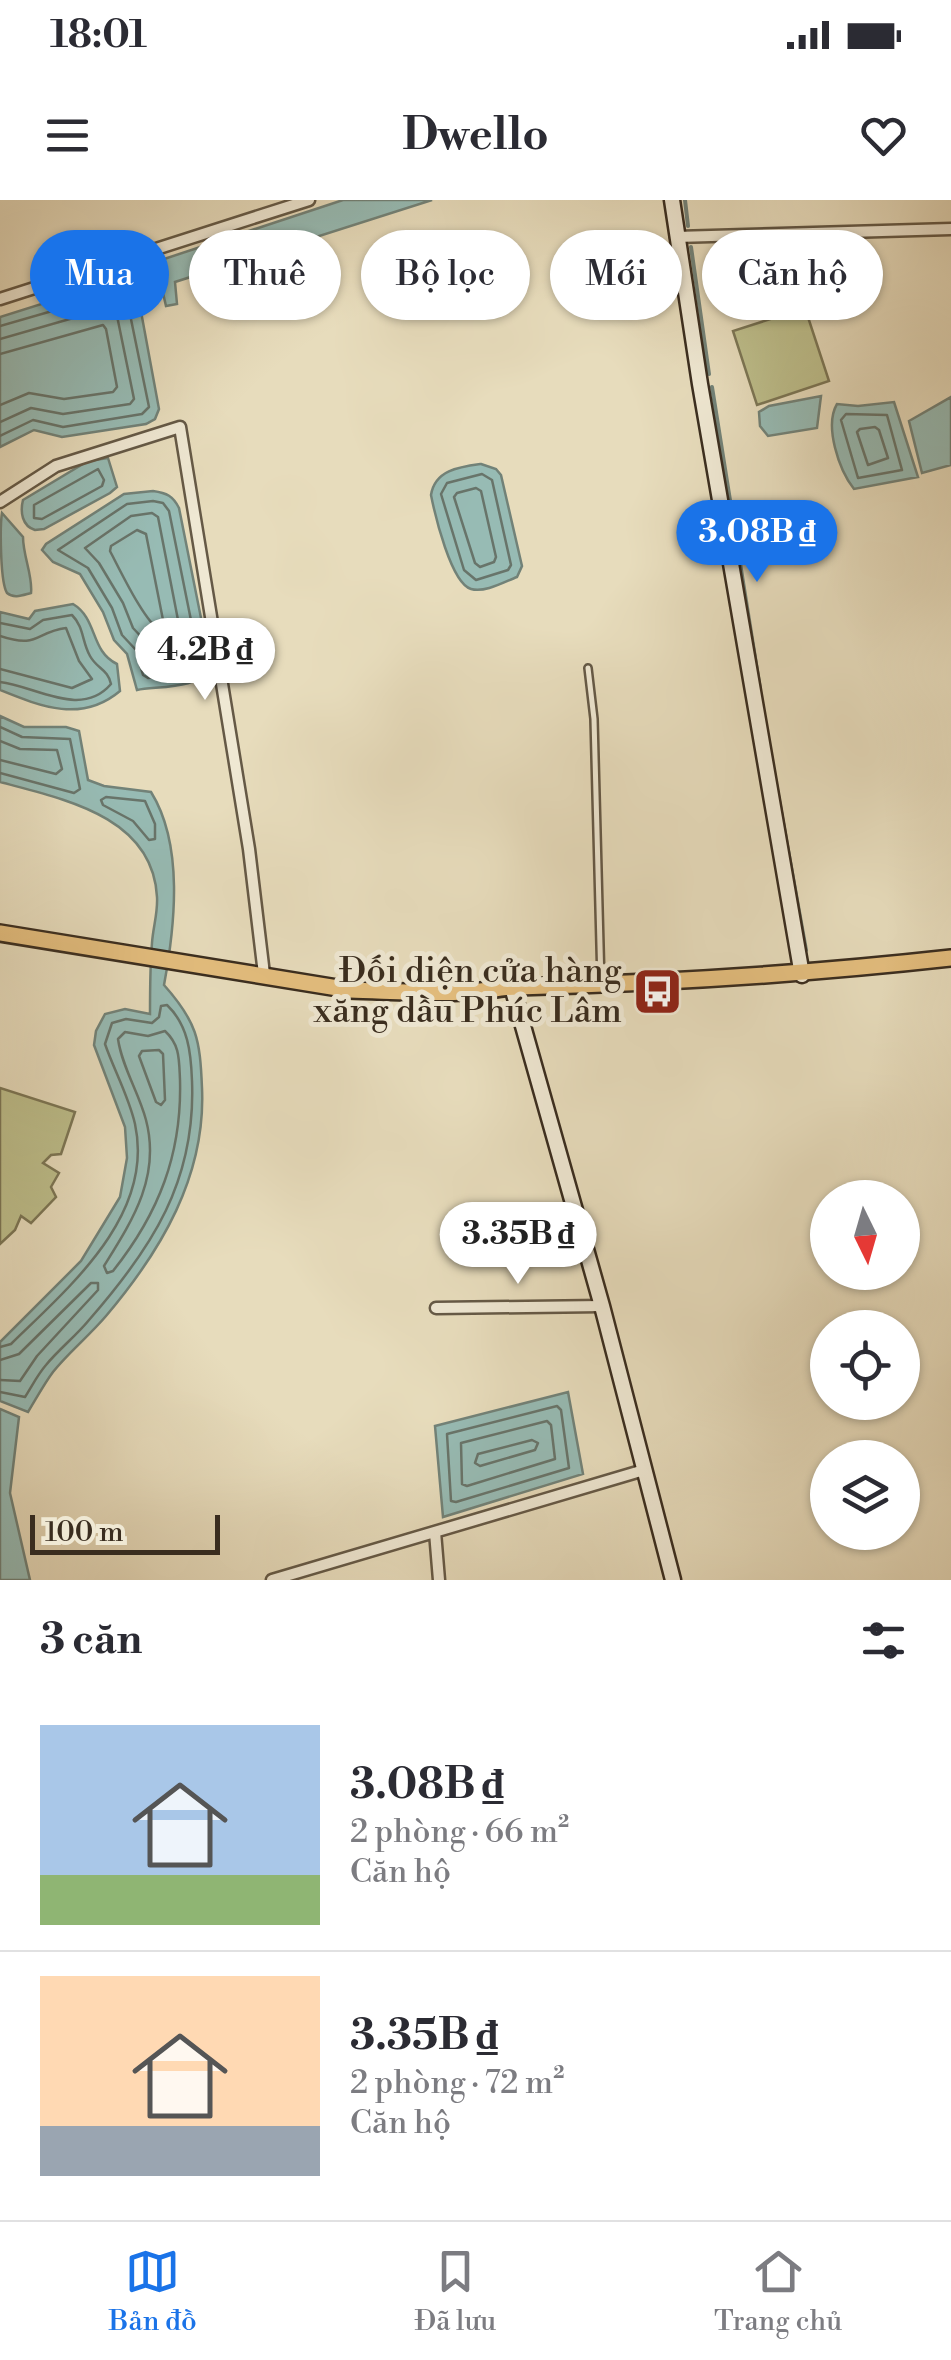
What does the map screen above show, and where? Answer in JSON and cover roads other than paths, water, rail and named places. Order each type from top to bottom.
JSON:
[{"type":"main road","points":[[0,934],[350,990],[391,992],[466,992],[802,974],[951,958]]},
{"type":"street","points":[[0,298],[309,200]]},
{"type":"street","points":[[672,200],[675,230]]},
{"type":"street","points":[[682,237],[951,229]]},
{"type":"street","points":[[682,272],[802,974]]},
{"type":"street","points":[[0,502],[56,466],[180,427],[249,849],[264,974]]},
{"type":"street","points":[[512,987],[674,1580]]},
{"type":"street","points":[[436,1308],[602,1306]]},
{"type":"street","points":[[272,1580],[644,1470]]},
{"type":"street","points":[[435,1532],[439,1580]]},
{"type":"lane","points":[[588,668],[594,719],[601,986]]},
{"type":"water","points":[[343,200],[432,200],[338,230],[252,230]]},
{"type":"water","points":[[189,251],[189,278],[175,282],[177,304],[169,305],[169,257]]},
{"type":"water","points":[[30,308],[30,320],[143,320],[159,409],[155,419],[146,424],[62,437],[34,430],[0,447],[0,317]]},
{"type":"water","points":[[821,396],[817,428],[768,436],[760,426],[759,412],[769,406]]},
{"type":"water","points":[[951,397],[951,465],[922,473],[909,421]]},
{"type":"water","points":[[894,402],[918,477],[854,489],[835,448],[832,424],[837,404]]},
{"type":"water","points":[[108,458],[117,487],[110,493],[44,529],[35,530],[27,525],[22,514],[23,500],[88,461]]},
{"type":"water","points":[[481,464],[501,475],[522,566],[517,577],[476,590],[457,575],[431,495],[443,475]]},
{"type":"water","points":[[153,491],[169,496],[179,508],[211,668],[188,683],[137,690],[127,654],[114,640],[103,612],[80,574],[53,562],[42,550],[124,494]]},
{"type":"water","points":[[2,513],[23,537],[31,593],[7,593],[1,553]]},
{"type":"water","points":[[73,604],[87,618],[102,651],[117,664],[120,691],[91,707],[61,709],[0,690],[0,612],[29,619],[35,611]]},
{"type":"water","points":[[0,716],[24,727],[66,727],[79,731],[88,780],[151,792],[161,813],[173,861],[173,912],[164,985],[195,1032],[202,1088],[201,1120],[188,1182],[162,1238],[106,1316],[53,1372],[28,1412],[0,1401],[0,1342],[81,1261],[120,1197],[127,1158],[125,1127],[94,1045],[105,1014],[125,1009],[150,1014],[157,897],[152,870],[140,847],[122,830],[76,804],[0,782]]},
{"type":"water","points":[[568,1392],[583,1474],[443,1517],[435,1426]]},
{"type":"water","points":[[0,1409],[19,1417],[10,1493],[30,1580],[0,1580]]},
{"type":"waterway","points":[[685,200],[688,226]]},
{"type":"waterway","points":[[691,247],[709,374]]},
{"type":"waterway","points":[[712,387],[760,689]]},
{"type":"waterway","points":[[773,767],[806,950]]},
{"type":"place","name":"Đối diện cửa hàng xăng dầu Phúc Lâm","points":[[657,991]]}]
